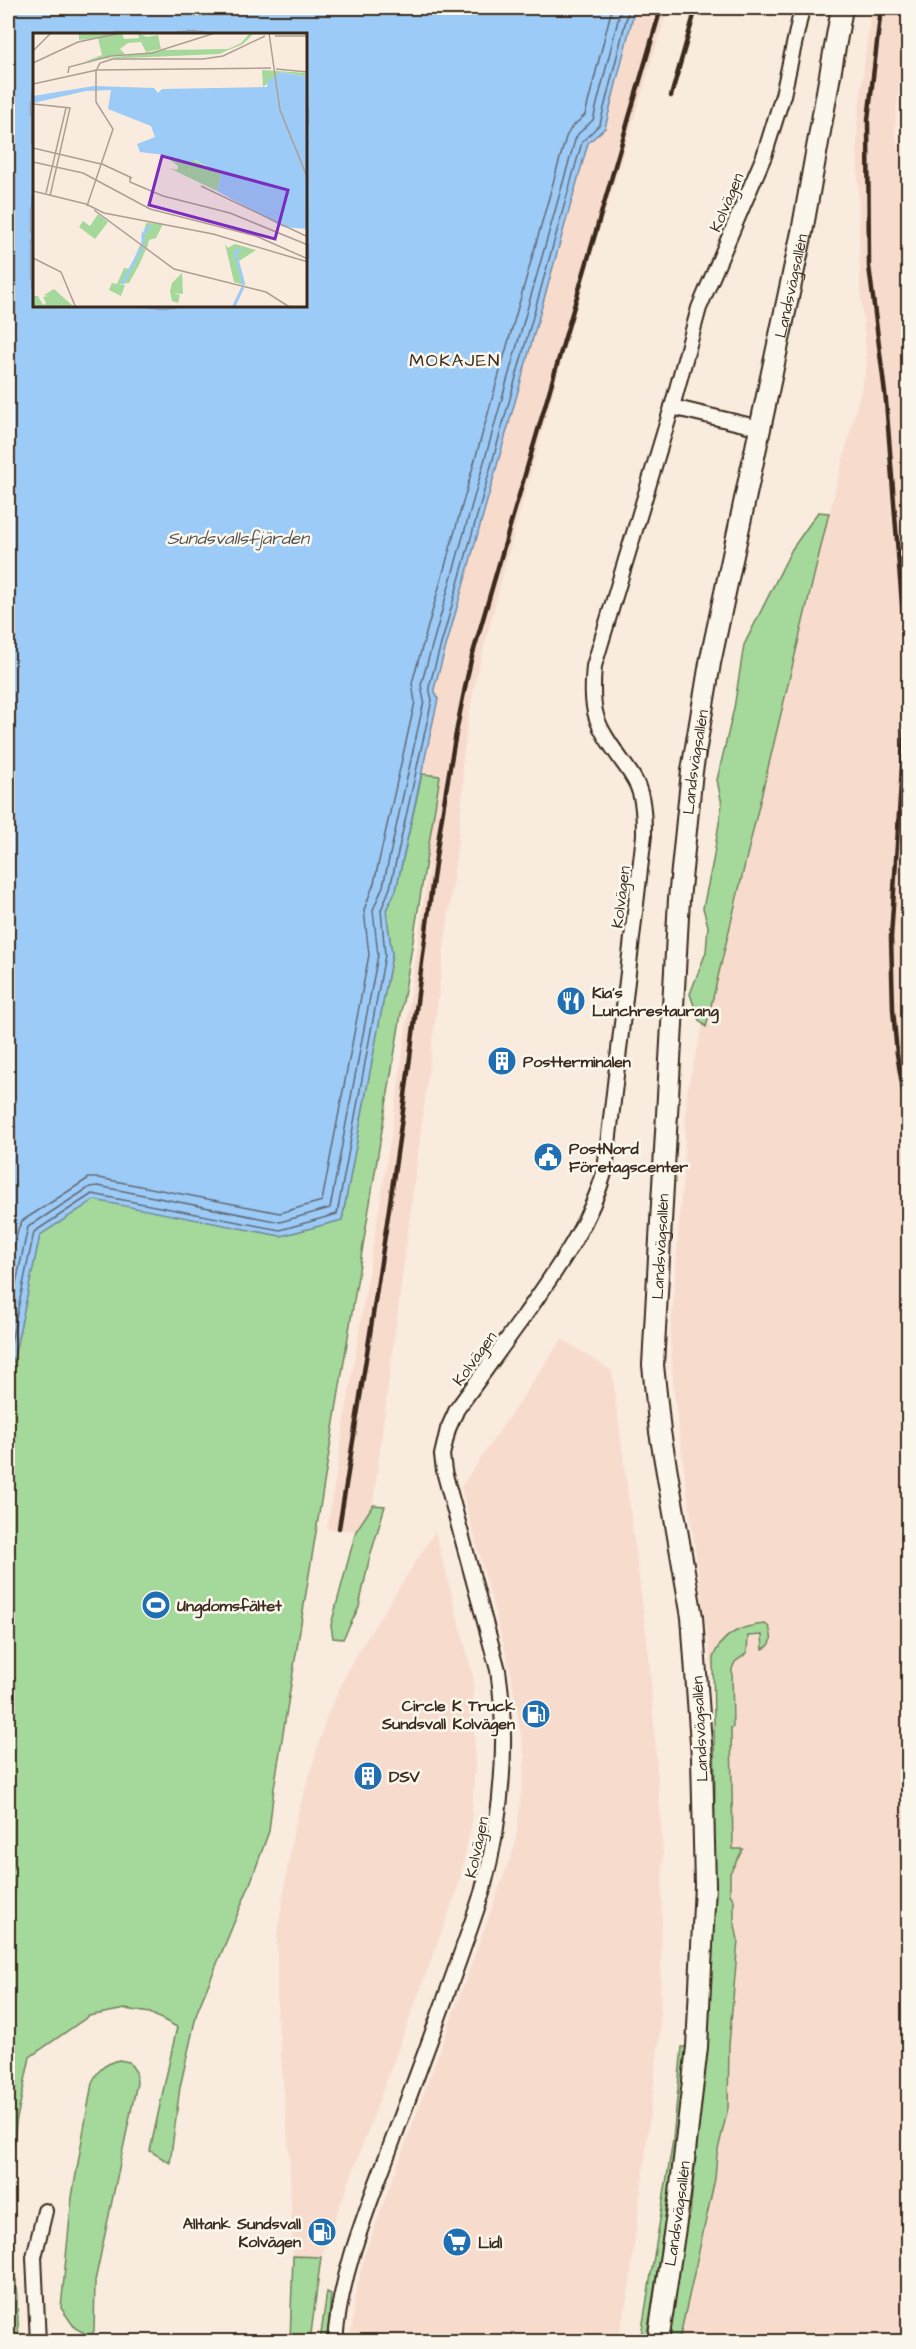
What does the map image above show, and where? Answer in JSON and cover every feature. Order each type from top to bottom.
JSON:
[{"type":"main road","name":"Landsvägsallén","points":[[657,2342],[680,2194],[697,2047],[705,1885],[702,1757],[693,1627],[660,1432],[653,1347],[679,899],[692,771],[710,663],[801,232],[842,8]]},
{"type":"street","name":"Kolvägen","points":[[335,2342],[337,2314],[351,2261],[371,2198],[464,1949],[482,1893],[495,1842],[500,1809],[504,1757],[502,1696],[498,1670],[448,1490],[442,1455],[448,1429],[457,1409],[558,1268],[593,1205],[604,1170],[644,835],[640,792],[633,777],[601,732],[593,711],[594,666],[672,407],[699,308],[764,156],[783,95],[802,8]]},
{"type":"street","points":[[672,407],[760,428]]},
{"type":"street","points":[[38,2342],[34,2257],[45,2211]]},
{"type":"shaded area","points":[[635,8],[668,8],[584,280],[508,555],[476,678],[468,720],[462,767],[464,781],[456,857],[373,1505],[356,1531],[327,1529],[393,1123],[428,869],[427,854],[440,777],[422,774],[438,699],[434,689],[588,143],[605,128]]},
{"type":"shaded area","points":[[871,8],[906,8],[895,129],[908,209],[908,2341],[670,2342],[690,2215],[709,2024],[715,1791],[714,1686],[674,1396],[670,1340],[687,1090],[867,366],[860,287],[857,125]]},
{"type":"shaded area","points":[[562,1339],[612,1371],[649,1655],[663,1853],[660,2033],[629,2289],[618,2341],[350,2341],[355,2297],[364,2256],[515,1845],[525,1759],[510,1668],[461,1487]]},
{"type":"shaded area","points":[[435,1531],[473,1676],[475,1767],[471,1828],[458,1888],[321,2257],[293,2256],[289,2152],[277,2011],[277,1935],[294,1827],[327,1715],[353,1660]]},
{"type":"green space","points":[[818,512],[829,513],[706,1027],[699,1020],[690,994],[706,952],[708,926],[703,908],[722,804],[717,780],[734,708],[744,645],[792,549]]},
{"type":"green space","name":"Ungdomsfältet","points":[[422,774],[440,776],[274,1788],[269,1831],[250,1884],[197,2012],[180,2087],[170,2163],[150,2151],[177,2027],[150,2013],[125,2009],[89,2016],[30,2057],[16,2123],[8,2206],[8,2006],[12,1895],[8,1893],[8,1385],[40,1234],[94,1199],[281,1236],[342,1220],[392,955],[386,910],[396,890]]},
{"type":"green space","points":[[373,1505],[385,1506],[369,1560],[359,1607],[343,1639],[333,1638],[331,1625],[356,1531]]},
{"type":"green space","points":[[765,1624],[769,1627],[771,1634],[769,1645],[763,1649],[762,1635],[748,1636],[747,1653],[735,1662],[732,1669],[733,1849],[743,1849],[730,1873],[730,1894],[734,1900],[734,1920],[738,1940],[729,2045],[728,2108],[717,2154],[715,2179],[679,2341],[667,2342],[686,2224],[690,2215],[709,2024],[715,1791],[713,1658],[721,1643],[733,1633],[740,1629]]},
{"type":"green space","points":[[682,2047],[686,2047],[677,2144],[646,2341],[640,2342],[673,2140]]},
{"type":"green space","points":[[119,2060],[129,2062],[136,2072],[137,2083],[95,2281],[94,2331],[90,2336],[75,2328],[61,2308],[72,2197],[92,2083],[102,2068]]},
{"type":"green space","points":[[293,2256],[321,2257],[310,2341],[290,2341]]},
{"type":"green space","points":[[16,2280],[19,2341],[8,2341],[8,2289]]},
{"type":"green space","points":[[327,2292],[331,2294],[327,2341],[320,2341]]},
{"type":"water","name":"Sundsvallsfjärden","points":[[8,8],[635,8],[605,128],[588,143],[434,689],[438,699],[396,890],[386,910],[392,955],[342,1220],[281,1236],[94,1200],[40,1235],[8,1385]]},
{"type":"water","points":[[8,1893],[12,1895],[8,2006]]},
{"type":"railway","points":[[339,1528],[389,1209],[425,936],[459,715],[471,660],[661,8]]},
{"type":"railway","points":[[671,96],[696,8]]},
{"type":"railway","points":[[881,8],[868,120],[869,266],[886,401],[908,680]]},
{"type":"railway","points":[[908,675],[891,937],[897,1054],[908,1120]]},
{"type":"place","name":"Kia's Lunchrestaurang","points":[[571,1001]]},
{"type":"place","name":"Postterminalen","points":[[502,1061]]},
{"type":"place","name":"PostNord Företagscenter","points":[[548,1157]]},
{"type":"place","name":"Ungdomsfältet","points":[[156,1605]]},
{"type":"place","name":"Circle K Truck Sundsvall Kolvägen","points":[[536,1714]]},
{"type":"place","name":"DSV","points":[[368,1776]]},
{"type":"place","name":"Alltank Sundsvall Kolvägen","points":[[322,2232]]},
{"type":"place","name":"Lidl","points":[[457,2242]]},
{"type":"district","name":"MOKAJEN","points":[[455,360]]}]
